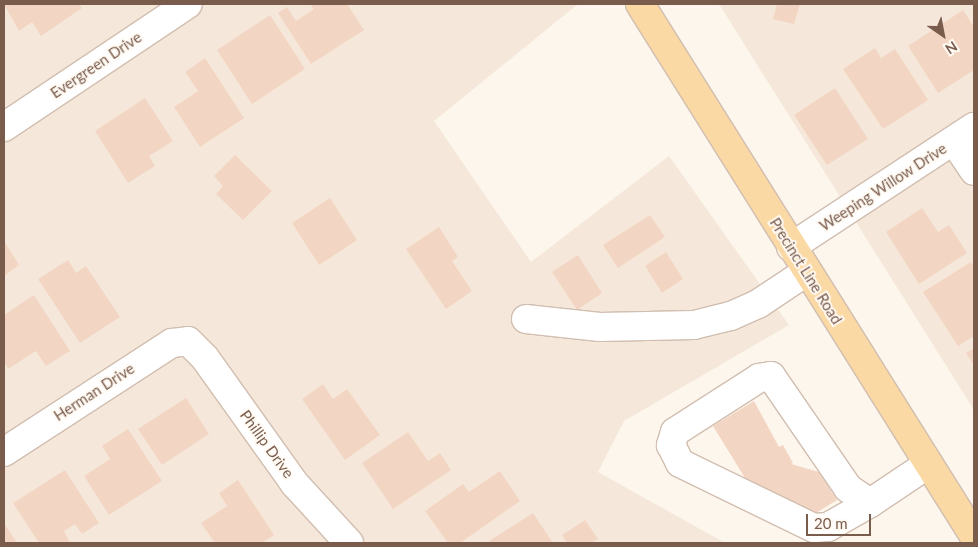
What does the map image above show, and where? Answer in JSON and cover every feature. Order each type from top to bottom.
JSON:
[{"type":"main road","name":"Precinct Line Road","points":[[640,4],[927,465],[974,536]]},
{"type":"street","name":"Evergreen Drive","points":[[4,127],[188,4]]},
{"type":"street","name":"Weeping Willow Drive","points":[[791,247],[964,134]]},
{"type":"street","points":[[964,134],[974,171]]},
{"type":"street","points":[[526,319],[600,327],[694,325],[731,316],[758,304],[806,272]]},
{"type":"street","name":"Herman Drive","points":[[4,452],[147,358],[172,343],[188,341]]},
{"type":"street","name":"Phillip Drive","points":[[188,341],[205,358],[296,484],[349,543]]},
{"type":"street","points":[[870,503],[848,488],[772,376],[759,378],[675,432],[671,445],[680,463],[814,528],[828,528],[870,503],[927,465]]},
{"type":"shaded area","points":[[4,4],[578,4],[434,121],[531,262],[669,156],[789,325],[624,421],[598,472],[725,543],[4,543]]},
{"type":"shaded area","points":[[719,4],[974,4],[974,410]]},
{"type":"building","points":[[4,4],[79,4],[82,8],[41,36],[32,22],[19,31]]},
{"type":"building","points":[[310,4],[347,4],[364,30],[311,64],[278,13],[287,7],[296,21],[314,9]]},
{"type":"building","points":[[777,4],[800,4],[794,24],[773,19]]},
{"type":"building","points":[[963,10],[974,27],[974,70],[938,93],[908,46]]},
{"type":"building","points":[[270,15],[305,69],[252,104],[217,50]]},
{"type":"building","points":[[875,48],[881,58],[895,49],[928,100],[883,129],[843,69]]},
{"type":"building","points":[[205,58],[244,118],[200,147],[174,107],[198,91],[185,72]]},
{"type":"building","points":[[835,88],[868,139],[827,165],[794,115]]},
{"type":"building","points":[[145,98],[173,141],[149,156],[155,166],[128,183],[95,131]]},
{"type":"building","points":[[235,155],[272,191],[243,220],[216,194],[223,186],[214,176]]},
{"type":"building","points":[[330,198],[357,240],[319,265],[292,223]]},
{"type":"building","points":[[922,208],[938,232],[949,225],[967,253],[919,284],[886,232]]},
{"type":"building","points":[[650,215],[665,237],[618,268],[603,245]]},
{"type":"building","points":[[439,227],[458,257],[452,261],[472,291],[446,309],[406,249]]},
{"type":"building","points":[[4,241],[19,265],[4,276]]},
{"type":"building","points":[[666,252],[683,279],[662,293],[645,266]]},
{"type":"building","points":[[578,255],[602,293],[577,310],[552,272]]},
{"type":"building","points":[[68,260],[76,273],[86,266],[120,317],[80,343],[38,279]]},
{"type":"building","points":[[971,262],[974,267],[974,336],[958,346],[923,292]]},
{"type":"building","points":[[34,295],[70,351],[46,366],[36,351],[8,369],[4,362],[4,315]]},
{"type":"building","points":[[974,348],[974,365],[966,353]]},
{"type":"building","points":[[323,384],[333,399],[347,389],[380,435],[345,460],[302,399]]},
{"type":"building","points":[[186,398],[209,434],[162,465],[138,429]]},
{"type":"building","points":[[754,401],[779,447],[783,445],[793,463],[791,464],[819,472],[837,500],[816,513],[745,478],[713,426]]},
{"type":"building","points":[[128,429],[162,481],[109,515],[84,476],[110,459],[102,446]]},
{"type":"building","points":[[408,432],[428,461],[440,453],[451,470],[393,509],[362,463]]},
{"type":"building","points":[[65,470],[99,523],[82,534],[75,524],[64,531],[70,543],[39,543],[13,503]]},
{"type":"building","points":[[500,471],[520,501],[460,543],[448,543],[425,511],[463,484],[469,492]]},
{"type":"building","points":[[238,480],[274,535],[262,543],[215,543],[201,523],[227,506],[219,493]]},
{"type":"building","points":[[533,513],[553,543],[490,543],[489,541]]},
{"type":"building","points":[[585,520],[598,539],[591,543],[567,543],[562,535]]},
{"type":"building","points":[[4,523],[17,543],[4,543]]}]
